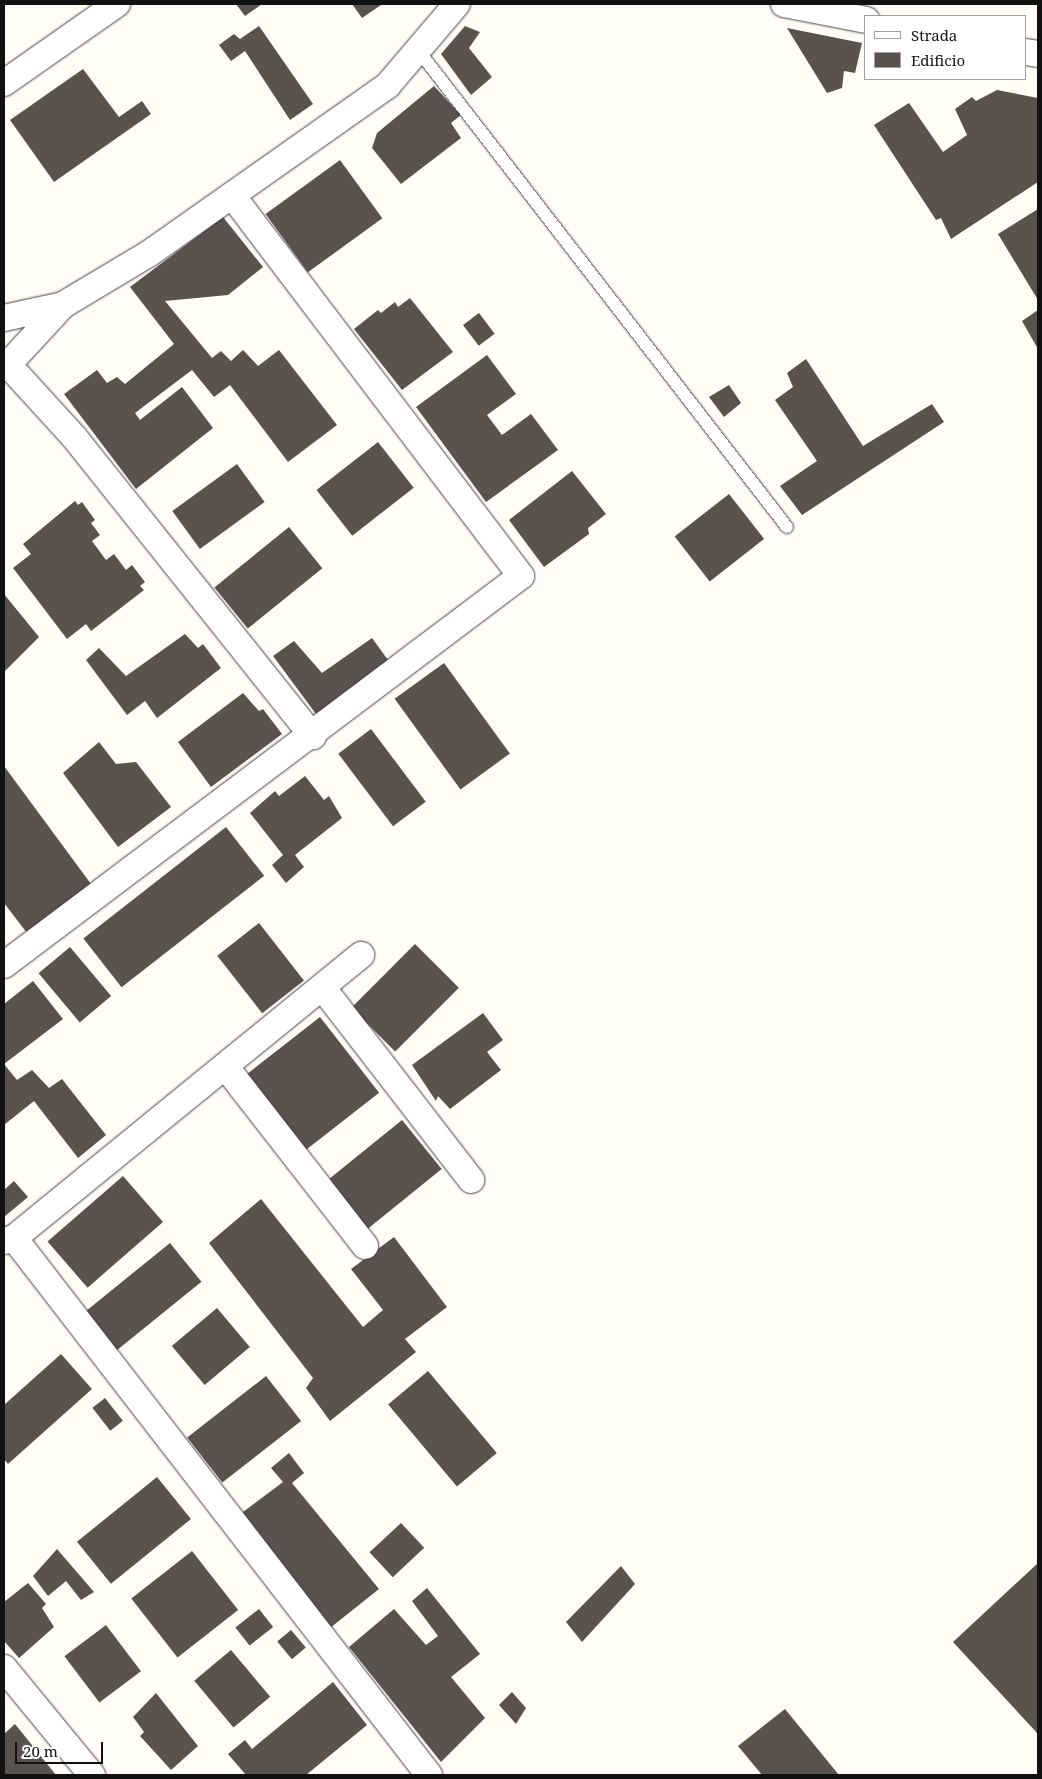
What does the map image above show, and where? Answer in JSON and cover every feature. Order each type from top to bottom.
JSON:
[{"type":"street","points":[[4,83],[117,4]]},
{"type":"street","points":[[4,318],[63,305],[150,253],[388,85],[457,4]]},
{"type":"street","points":[[784,4],[864,20]]},
{"type":"street","points":[[4,965],[313,736],[521,576],[232,195]]},
{"type":"street","points":[[10,369],[63,305]]},
{"type":"street","points":[[4,328],[10,369],[74,437],[313,736]]},
{"type":"street","points":[[361,955],[9,1240],[429,1775]]},
{"type":"street","points":[[322,987],[471,1180]]},
{"type":"street","points":[[225,1066],[365,1246]]},
{"type":"street","points":[[4,1668],[92,1775]]},
{"type":"lane","points":[[418,50],[787,527]]},
{"type":"building","points":[[236,4],[262,4],[245,16]]},
{"type":"building","points":[[352,4],[380,4],[381,5],[362,18]]},
{"type":"building","points":[[259,26],[313,104],[290,120],[245,51],[231,61],[219,45],[234,34],[240,39]]},
{"type":"building","points":[[465,26],[480,32],[469,48],[492,77],[471,95],[441,54]]},
{"type":"building","points":[[787,28],[862,43],[855,73],[844,71],[842,88],[827,93]]},
{"type":"building","points":[[83,69],[119,117],[142,101],[151,114],[54,182],[10,120]]},
{"type":"building","points":[[434,86],[461,115],[451,123],[461,138],[401,184],[372,148],[377,133]]},
{"type":"building","points":[[997,90],[1038,98],[1038,182],[951,239],[941,218],[936,220],[874,125],[909,103],[943,152],[967,135],[955,109],[972,97],[976,101]]},
{"type":"building","points":[[340,160],[382,218],[308,272],[266,214]]},
{"type":"building","points":[[1038,209],[1038,300],[998,234]]},
{"type":"building","points":[[223,217],[263,267],[228,295],[165,301],[212,358],[221,351],[231,361],[243,350],[258,366],[279,350],[337,425],[288,462],[230,385],[214,397],[192,370],[135,413],[140,420],[182,387],[213,428],[136,489],[64,394],[97,370],[107,383],[117,377],[125,384],[174,344],[130,287]]},
{"type":"building","points":[[410,298],[453,352],[402,390],[354,329],[378,310],[381,313],[395,302],[398,307]]},
{"type":"building","points":[[1038,310],[1038,349],[1022,321]]},
{"type":"building","points":[[479,313],[495,334],[479,346],[463,325]]},
{"type":"building","points":[[487,355],[516,394],[487,415],[502,435],[531,414],[558,450],[486,502],[416,407]]},
{"type":"building","points":[[806,359],[863,446],[932,404],[944,422],[802,515],[780,486],[817,461],[775,400],[793,387],[787,373]]},
{"type":"building","points":[[729,385],[741,403],[724,417],[709,397]]},
{"type":"building","points":[[378,442],[414,488],[352,536],[317,490]]},
{"type":"building","points":[[237,464],[265,502],[200,549],[172,511]]},
{"type":"building","points":[[572,471],[606,514],[588,528],[589,534],[544,567],[509,520]]},
{"type":"building","points":[[729,494],[764,539],[710,581],[675,536]]},
{"type":"building","points":[[75,501],[78,505],[82,502],[95,520],[91,523],[100,535],[92,541],[106,560],[114,554],[126,570],[132,565],[145,582],[140,586],[144,590],[91,631],[86,624],[67,639],[13,568],[31,554],[23,544]]},
{"type":"building","points":[[289,527],[322,568],[248,629],[214,587]]},
{"type":"building","points":[[4,594],[39,637],[4,672]]},
{"type":"building","points":[[185,634],[198,648],[203,644],[221,668],[157,718],[145,701],[127,715],[86,660],[99,648],[126,676]]},
{"type":"building","points":[[372,638],[388,660],[316,714],[273,656],[294,641],[322,673]]},
{"type":"building","points":[[444,663],[510,754],[460,789],[395,699]]},
{"type":"building","points":[[243,693],[259,711],[263,709],[282,734],[211,787],[178,742]]},
{"type":"building","points":[[371,729],[426,802],[393,826],[338,754]]},
{"type":"building","points":[[99,742],[116,764],[136,762],[171,807],[118,847],[63,773]]},
{"type":"building","points":[[4,766],[91,884],[27,933],[4,903]]},
{"type":"building","points":[[305,776],[324,800],[329,796],[342,818],[295,855],[304,867],[286,883],[272,865],[283,855],[250,813],[275,791],[279,796]]},
{"type":"building","points":[[226,827],[264,876],[122,987],[83,938]]},
{"type":"building","points":[[259,923],[304,981],[262,1013],[217,956]]},
{"type":"building","points":[[415,944],[459,988],[395,1051],[351,1008]]},
{"type":"building","points":[[70,947],[111,996],[80,1022],[39,973]]},
{"type":"building","points":[[33,981],[63,1019],[4,1064],[4,1004]]},
{"type":"building","points":[[483,1013],[503,1040],[487,1052],[501,1070],[450,1109],[438,1096],[436,1101],[412,1065]]},
{"type":"building","points":[[320,1017],[379,1093],[304,1151],[245,1075]]},
{"type":"building","points":[[4,1064],[17,1080],[32,1070],[49,1088],[62,1079],[106,1135],[78,1158],[34,1101],[4,1125]]},
{"type":"building","points":[[402,1120],[442,1169],[366,1230],[327,1181]]},
{"type":"building","points":[[123,1176],[163,1222],[88,1288],[48,1242]]},
{"type":"building","points":[[14,1181],[28,1197],[4,1217],[4,1190]]},
{"type":"building","points":[[261,1199],[363,1327],[383,1310],[351,1269],[394,1237],[447,1307],[405,1339],[416,1352],[330,1421],[306,1388],[313,1378],[209,1243]]},
{"type":"building","points":[[170,1243],[201,1282],[111,1355],[80,1316]]},
{"type":"building","points":[[217,1308],[250,1347],[205,1385],[172,1346]]},
{"type":"building","points":[[61,1354],[92,1389],[8,1464],[4,1459],[4,1405]]},
{"type":"building","points":[[428,1371],[497,1453],[457,1486],[388,1404]]},
{"type":"building","points":[[266,1376],[301,1421],[222,1482],[187,1438]]},
{"type":"building","points":[[105,1398],[123,1421],[110,1431],[92,1408]]},
{"type":"building","points":[[289,1453],[304,1473],[292,1483],[379,1589],[330,1628],[239,1515],[283,1482],[271,1468]]},
{"type":"building","points":[[157,1477],[191,1519],[111,1584],[77,1542]]},
{"type":"building","points":[[401,1523],[424,1548],[393,1577],[370,1552]]},
{"type":"building","points":[[57,1549],[94,1592],[81,1600],[66,1581],[48,1596],[33,1576]]},
{"type":"building","points":[[192,1551],[238,1610],[177,1658],[131,1598]]},
{"type":"building","points":[[1038,1563],[1038,1734],[953,1642]]},
{"type":"building","points":[[621,1566],[635,1584],[582,1642],[566,1622]]},
{"type":"building","points":[[28,1583],[46,1604],[42,1608],[54,1627],[19,1658],[4,1641],[4,1602]]},
{"type":"building","points":[[427,1588],[480,1654],[451,1677],[485,1718],[441,1762],[349,1647],[394,1609],[426,1645],[438,1636],[412,1601]]},
{"type":"building","points":[[259,1609],[273,1627],[250,1646],[235,1627]]},
{"type":"building","points":[[106,1625],[141,1671],[99,1703],[64,1656]]},
{"type":"building","points":[[291,1630],[306,1648],[292,1659],[277,1642]]},
{"type":"building","points":[[231,1650],[270,1697],[233,1728],[194,1681]]},
{"type":"building","points":[[333,1682],[367,1725],[306,1775],[246,1775],[228,1754],[245,1740],[252,1749]]},
{"type":"building","points":[[512,1692],[526,1708],[516,1724],[499,1705]]},
{"type":"building","points":[[156,1693],[198,1746],[171,1770],[140,1736],[144,1732],[133,1717]]},
{"type":"building","points":[[785,1709],[839,1775],[762,1775],[738,1746]]},
{"type":"building","points":[[15,1724],[56,1775],[4,1775],[4,1734]]}]
